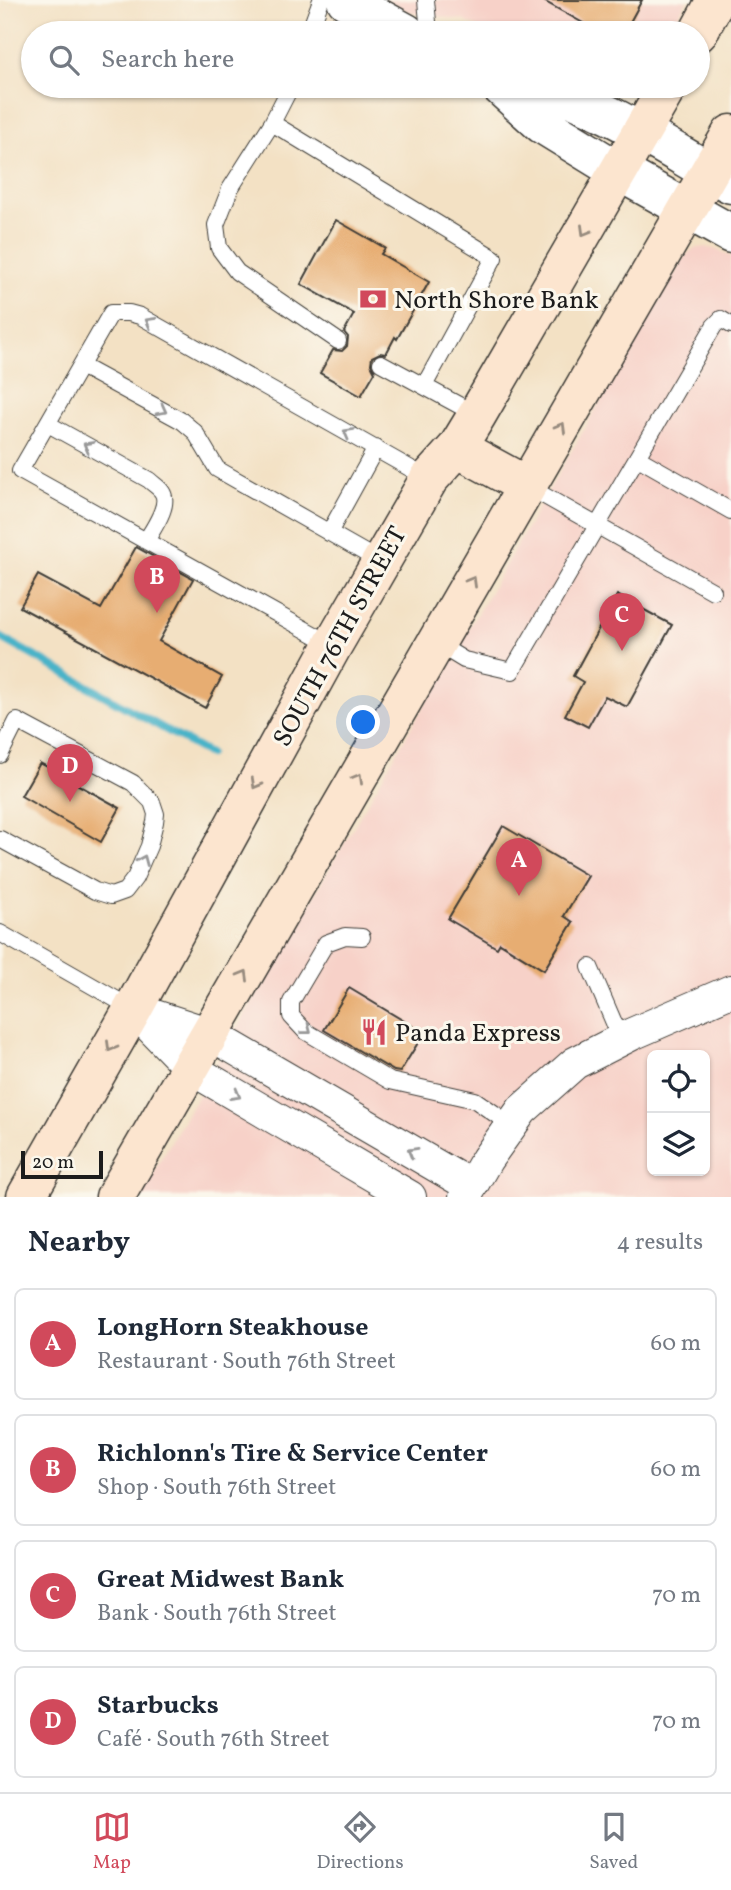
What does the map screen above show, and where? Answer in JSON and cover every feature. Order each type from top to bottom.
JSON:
[{"type":"main road","points":[[705,21],[716,0]]},
{"type":"main road","name":"SOUTH 76TH STREET","points":[[26,1197],[133,1009],[332,645],[429,478],[457,448],[477,415],[661,98]]},
{"type":"main road","points":[[115,1197],[687,210],[720,178],[731,134]]},
{"type":"main road","points":[[457,448],[527,486]]},
{"type":"street","points":[[346,0],[373,21]]},
{"type":"street","points":[[513,98],[542,124],[620,172],[731,234]]},
{"type":"street","points":[[573,98],[720,178]]},
{"type":"street","points":[[133,1009],[210,1034],[468,1192],[522,1110],[575,1063],[731,991]]},
{"type":"street","points":[[133,1009],[190,1068],[410,1197]]},
{"type":"lane","points":[[313,21],[321,0]]},
{"type":"lane","points":[[426,0],[428,21]]},
{"type":"lane","points":[[285,98],[230,189],[216,225],[219,248],[237,272],[338,341]]},
{"type":"lane","points":[[272,123],[494,258],[424,386]]},
{"type":"lane","points":[[332,645],[20,471],[111,313],[140,316],[429,478]]},
{"type":"lane","points":[[436,643],[464,660],[512,671],[714,326],[721,319],[731,325]]},
{"type":"lane","points":[[381,363],[477,415]]},
{"type":"lane","points":[[81,366],[182,421],[195,432],[217,470],[380,562]]},
{"type":"lane","points":[[48,424],[149,480],[162,491],[165,499],[163,508],[146,541]]},
{"type":"lane","points":[[329,533],[376,448]]},
{"type":"lane","points":[[638,458],[731,511]]},
{"type":"lane","points":[[527,486],[713,591]]},
{"type":"lane","points":[[0,755],[18,721],[133,783],[152,802],[156,814],[149,846],[135,878],[125,891],[111,896],[95,891],[0,839]]},
{"type":"lane","points":[[0,933],[133,1009]]},
{"type":"lane","points":[[362,937],[345,936],[326,943],[291,1002],[291,1016],[305,1031],[390,1081],[475,1100],[511,1125]]},
{"type":"lane","points":[[590,967],[621,1040]]},
{"type":"shaded area","points":[[385,0],[687,0],[676,21],[465,21],[412,13]]},
{"type":"shaded area","points":[[705,247],[731,256],[731,1197],[139,1197],[684,257],[693,249]]},
{"type":"building","points":[[542,0],[642,0],[631,21],[580,21]]},
{"type":"building","name":"North Shore Bank","points":[[336,220],[385,248],[381,254],[429,282],[386,354],[380,353],[372,357],[371,364],[375,372],[361,396],[320,373],[333,350],[342,351],[347,346],[348,337],[344,332],[354,314],[301,284]]},
{"type":"building","points":[[136,547],[193,579],[159,641],[222,677],[205,708],[20,607],[38,575],[101,609]]},
{"type":"building","points":[[617,595],[672,625],[627,707],[605,696],[588,727],[565,715],[583,682],[573,676]]},
{"type":"building","points":[[58,762],[78,773],[73,782],[120,808],[101,842],[21,796],[40,763],[53,770]]},
{"type":"building","points":[[503,826],[588,876],[564,916],[573,922],[544,970],[500,943],[497,948],[448,919]]},
{"type":"building","name":"Panda Express","points":[[349,988],[424,1033],[400,1072],[324,1030]]},
{"type":"waterway","points":[[0,637],[209,754]]},
{"type":"place","name":"North Shore Bank","points":[[373,299]]},
{"type":"place","name":"Richlonn's Tire & Service Center","points":[[157,613]]},
{"type":"place","name":"Great Midwest Bank","points":[[622,651]]},
{"type":"place","name":"Starbucks","points":[[70,802]]},
{"type":"place","name":"LongHorn Steakhouse","points":[[519,896]]},
{"type":"place","name":"Panda Express","points":[[374,1032]]}]
